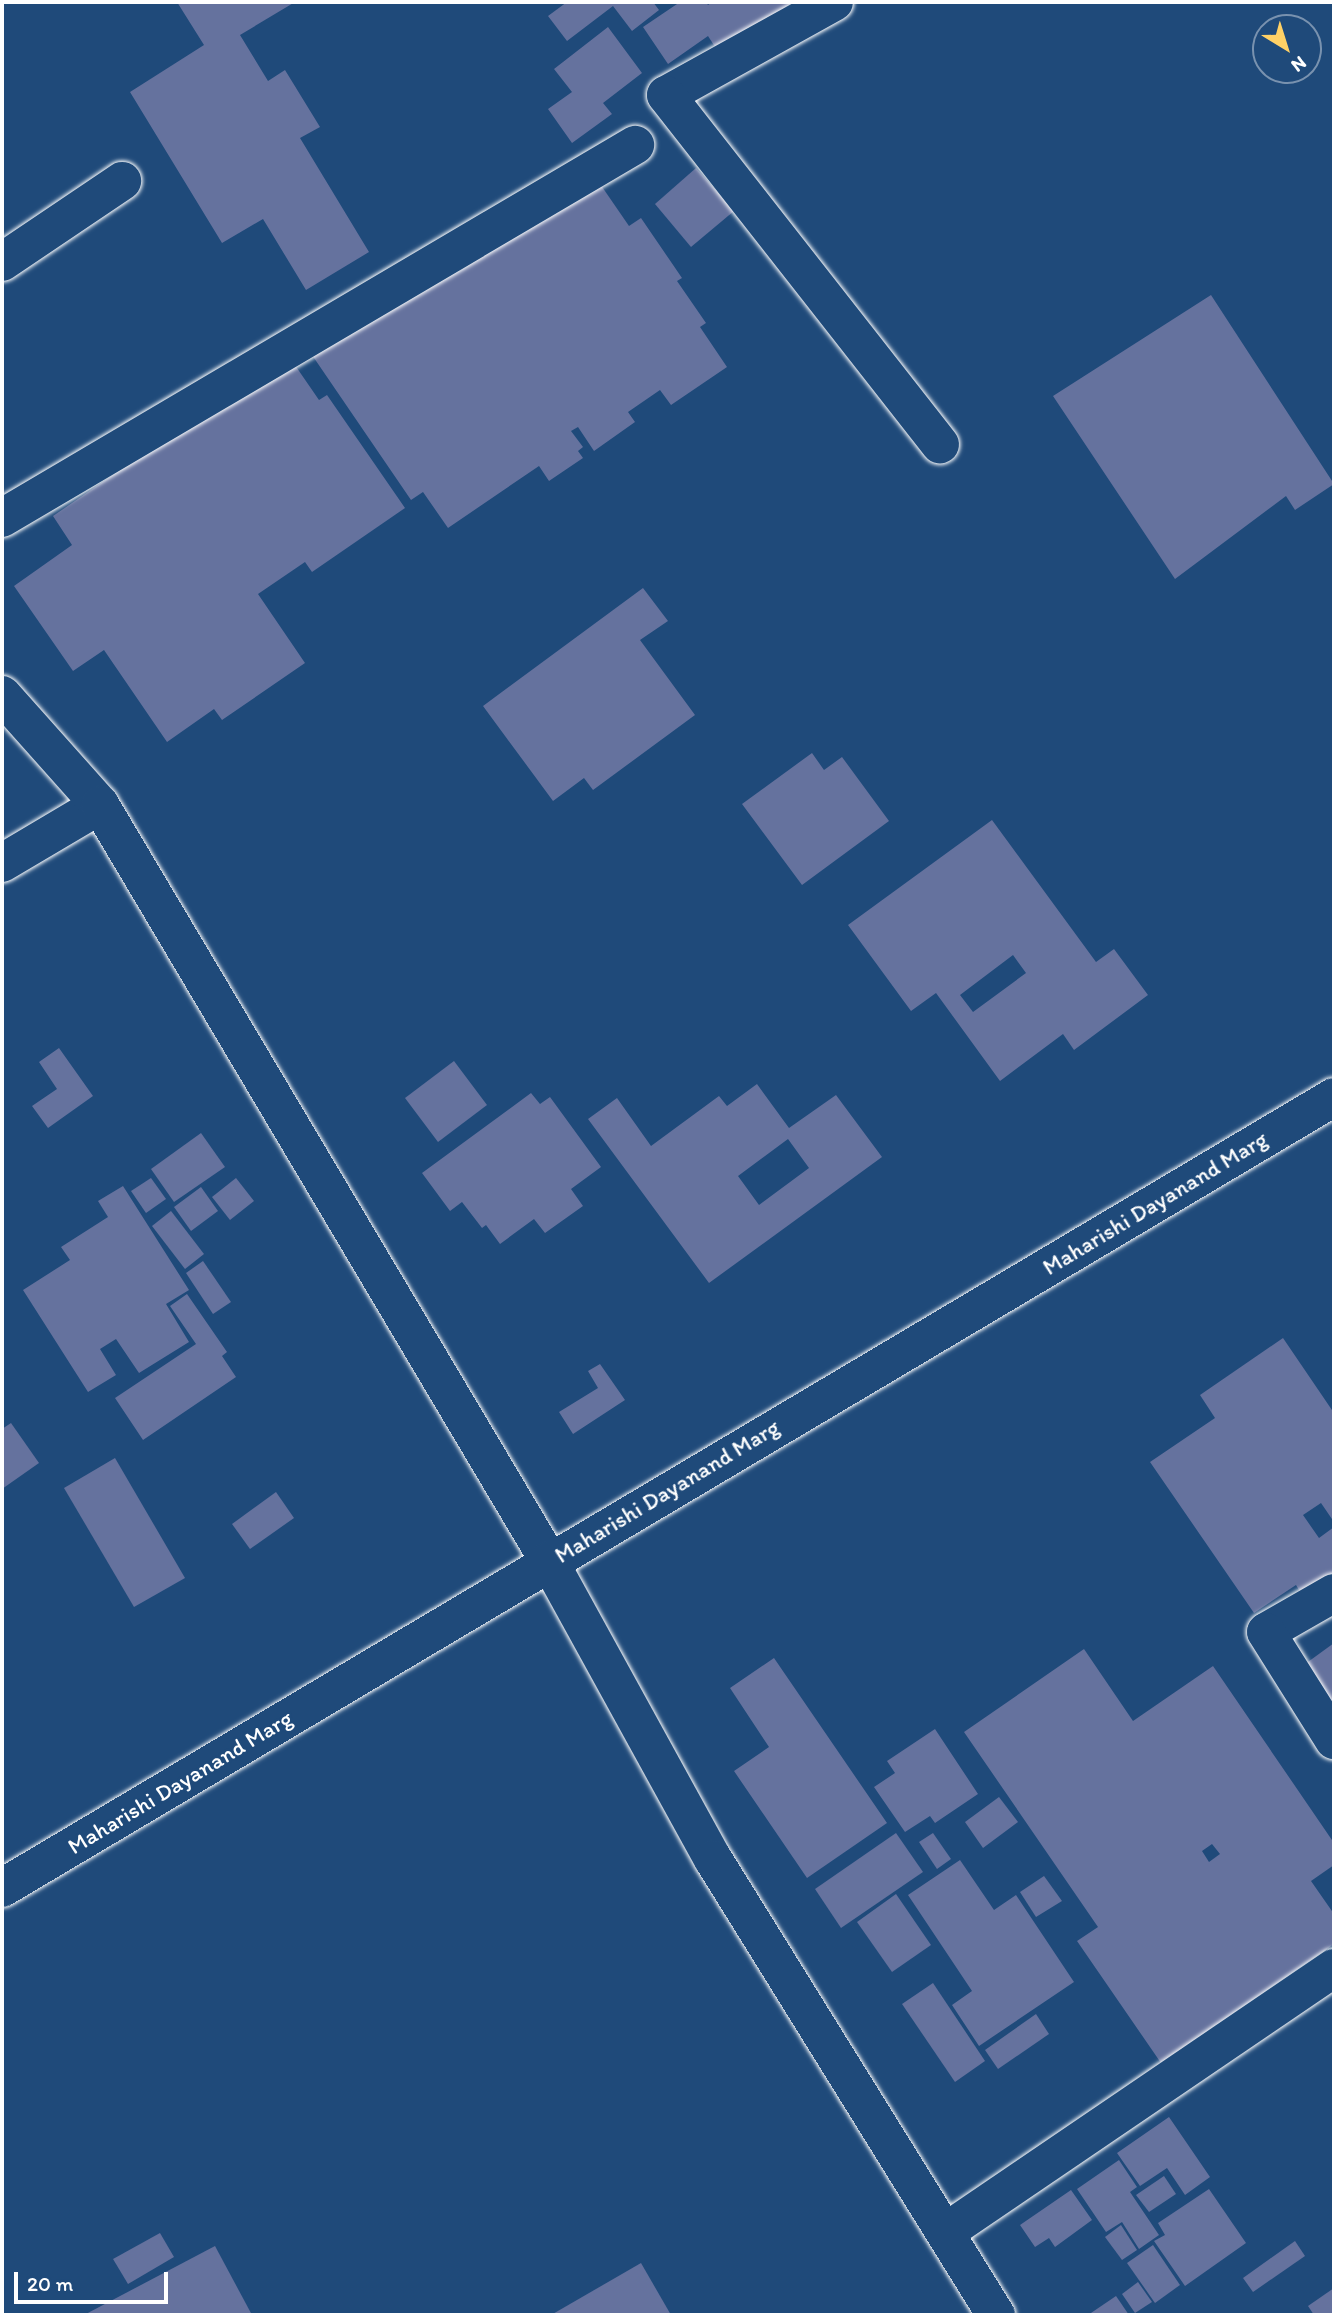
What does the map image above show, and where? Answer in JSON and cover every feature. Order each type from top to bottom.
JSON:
[{"type":"street","points":[[834,2],[666,95],[940,445]]},
{"type":"street","points":[[2,518],[635,145]]},
{"type":"street","points":[[2,262],[122,181]]},
{"type":"street","points":[[2,695],[100,805],[550,1561],[713,1859],[947,2231],[996,2315]]},
{"type":"street","points":[[2,863],[100,805]]},
{"type":"street","name":"Maharishi Dayanand Marg","points":[[2,1888],[1334,1097]]},
{"type":"street","points":[[1334,1593],[1266,1632],[1334,1740]]},
{"type":"street","points":[[947,2231],[1334,1968]]},
{"type":"building","points":[[177,2],[295,2],[240,35],[268,81],[285,70],[320,127],[300,138],[369,252],[306,290],[263,219],[222,243],[130,92],[204,45]]},
{"type":"building","points":[[567,2],[653,2],[659,10],[632,31],[613,6],[567,41],[548,16]]},
{"type":"building","points":[[680,2],[706,2],[708,5],[712,2],[793,2],[719,53],[708,36],[668,64],[643,27]]},
{"type":"building","points":[[608,27],[642,73],[603,103],[612,114],[572,143],[548,109],[572,92],[554,69]]},
{"type":"building","points":[[696,168],[734,211],[691,247],[655,204]]},
{"type":"building","points":[[596,178],[629,226],[641,218],[682,278],[677,281],[706,323],[700,327],[727,367],[671,405],[660,390],[628,412],[635,422],[594,451],[578,427],[571,431],[583,447],[578,451],[583,458],[549,481],[539,466],[448,528],[423,492],[411,500],[312,355],[452,258],[460,271]]},
{"type":"building","points":[[1211,295],[1334,484],[1295,510],[1286,496],[1175,579],[1053,396]]},
{"type":"building","points":[[288,355],[319,400],[327,395],[405,508],[312,572],[305,562],[258,594],[305,663],[222,720],[214,709],[167,742],[104,650],[73,671],[14,586],[72,545],[53,516]]},
{"type":"building","points":[[643,588],[668,621],[640,640],[695,715],[593,790],[584,778],[553,801],[483,706]]},
{"type":"building","points":[[812,753],[824,770],[842,757],[889,821],[802,885],[742,804]]},
{"type":"building","points":[[992,820],[1096,962],[1114,949],[1148,995],[1074,1050],[1063,1034],[1000,1081],[936,993],[911,1011],[848,925]],"holes":[[[1013,955],[1026,973],[973,1012],[960,995]]]},
{"type":"building","points":[[59,1048],[93,1096],[48,1128],[32,1106],[57,1089],[39,1062]]},
{"type":"building","points":[[454,1061],[487,1105],[438,1142],[405,1098]]},
{"type":"building","points":[[757,1084],[789,1128],[836,1095],[882,1157],[709,1283],[588,1119],[617,1098],[651,1146],[719,1096],[727,1106]],"holes":[[[788,1139],[809,1168],[759,1205],[738,1176]]]},
{"type":"building","points":[[531,1093],[540,1104],[550,1097],[601,1167],[571,1189],[583,1206],[545,1233],[534,1219],[500,1244],[486,1225],[482,1228],[462,1202],[450,1211],[422,1173]]},
{"type":"building","points":[[201,1133],[225,1167],[174,1202],[151,1169]]},
{"type":"building","points":[[151,1178],[166,1199],[146,1213],[131,1191]]},
{"type":"building","points":[[236,1178],[254,1201],[230,1220],[212,1197]]},
{"type":"building","points":[[123,1186],[189,1290],[166,1304],[189,1342],[139,1373],[116,1339],[100,1349],[116,1375],[88,1392],[23,1290],[70,1260],[61,1247],[108,1217],[98,1201]]},
{"type":"building","points":[[201,1187],[218,1211],[191,1231],[174,1207]]},
{"type":"building","points":[[171,1211],[204,1254],[185,1269],[152,1226]]},
{"type":"building","points":[[203,1261],[231,1302],[213,1314],[186,1273]]},
{"type":"building","points":[[187,1294],[227,1352],[222,1356],[236,1377],[143,1440],[115,1398],[196,1344],[170,1306]]},
{"type":"building","points":[[1283,1338],[1334,1413],[1334,1522],[1321,1503],[1303,1515],[1319,1538],[1334,1527],[1334,1572],[1302,1595],[1296,1585],[1254,1613],[1150,1462],[1215,1418],[1200,1395]]},
{"type":"building","points":[[600,1364],[625,1400],[573,1434],[559,1412],[598,1388],[588,1371]]},
{"type":"building","points":[[11,1423],[39,1463],[2,1489],[2,1429]]},
{"type":"building","points":[[115,1458],[185,1578],[134,1607],[64,1488]]},
{"type":"building","points":[[276,1492],[294,1518],[250,1549],[232,1524]]},
{"type":"building","points":[[1334,1643],[1334,1714],[1301,1667]]},
{"type":"building","points":[[1084,1649],[1133,1721],[1213,1666],[1334,1843],[1334,1865],[1311,1881],[1334,1914],[1334,1944],[1161,2063],[1077,1941],[1098,1927],[964,1732]],"holes":[[[1212,1844],[1220,1854],[1209,1862],[1202,1851]]]},
{"type":"building","points":[[774,1658],[887,1823],[807,1878],[734,1771],[769,1747],[730,1688]]},
{"type":"building","points":[[935,1729],[978,1794],[935,1823],[930,1816],[905,1832],[874,1787],[895,1773],[887,1761]]},
{"type":"building","points":[[999,1797],[1018,1822],[983,1848],[965,1822]]},
{"type":"building","points":[[896,1833],[923,1872],[841,1928],[815,1889]]},
{"type":"building","points":[[933,1833],[951,1859],[937,1869],[919,1842]]},
{"type":"building","points":[[960,1860],[994,1910],[1016,1895],[1074,1982],[979,2046],[952,2005],[972,1991],[908,1895]]},
{"type":"building","points":[[1044,1876],[1062,1901],[1036,1917],[1020,1892]]},
{"type":"building","points":[[896,1894],[931,1945],[892,1972],[857,1922]]},
{"type":"building","points":[[933,1983],[985,2061],[955,2082],[902,2004]]},
{"type":"building","points":[[1036,2014],[1049,2034],[998,2069],[985,2050]]},
{"type":"building","points":[[1169,2117],[1210,2177],[1185,2195],[1167,2168],[1140,2186],[1117,2153]]},
{"type":"building","points":[[1119,2160],[1137,2187],[1130,2192],[1159,2235],[1139,2249],[1122,2222],[1106,2232],[1077,2189]]},
{"type":"building","points":[[1164,2176],[1176,2194],[1149,2212],[1136,2195]]},
{"type":"building","points":[[1209,2189],[1246,2243],[1185,2286],[1154,2241],[1165,2235],[1158,2223]]},
{"type":"building","points":[[1071,2190],[1092,2220],[1055,2247],[1049,2238],[1035,2247],[1020,2225]]},
{"type":"building","points":[[1121,2225],[1137,2250],[1122,2260],[1105,2237]]},
{"type":"building","points":[[160,2233],[174,2257],[128,2284],[113,2259]]},
{"type":"building","points":[[1295,2241],[1305,2256],[1253,2292],[1243,2278]]},
{"type":"building","points":[[1153,2245],[1180,2285],[1155,2303],[1127,2263]]},
{"type":"building","points":[[215,2246],[252,2315],[84,2315]]},
{"type":"building","points":[[641,2263],[671,2315],[551,2315]]},
{"type":"building","points":[[1138,2282],[1152,2302],[1135,2313],[1122,2294]]},
{"type":"building","points":[[1334,2288],[1334,2315],[1314,2315],[1308,2306]]},
{"type":"building","points":[[1116,2296],[1129,2315],[1088,2315]]}]
